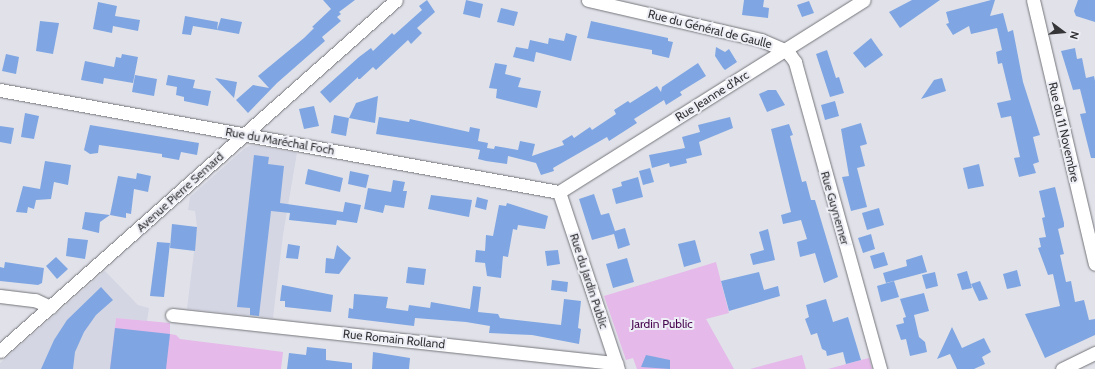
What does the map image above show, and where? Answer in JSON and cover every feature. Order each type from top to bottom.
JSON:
[{"type":"street","name":"Avenue Pierre Semard","points":[[0,352],[396,0]]},
{"type":"street","name":"Rue du Général de Gaulle","points":[[588,0],[761,40],[785,50]]},
{"type":"street","name":"Rue Jeanne d'Arc","points":[[559,192],[864,0]]},
{"type":"street","name":"Rue du 11 Novembre","points":[[1033,0],[1095,264]]},
{"type":"street","name":"Rue Guynemer","points":[[785,50],[795,62],[880,369]]},
{"type":"street","name":"Rue du Maréchal Foch","points":[[0,90],[559,192]]},
{"type":"street","name":"Rue du Jardin Public","points":[[559,192],[617,366]]},
{"type":"street","points":[[0,296],[35,300],[50,307]]},
{"type":"street","name":"Rue Romain Rolland","points":[[172,315],[617,366]]},
{"type":"street","points":[[1062,369],[1095,353]]},
{"type":"shaded area","points":[[252,145],[297,153],[283,235],[273,318],[187,309],[197,227],[195,211],[188,210],[190,197],[245,148]]},
{"type":"shaded area","points":[[105,271],[138,305],[149,308],[147,321],[116,318],[111,369],[0,369],[0,363]]},
{"type":"green space","name":"Jardin Public","points":[[716,262],[729,313],[706,319],[734,369],[637,369],[633,358],[626,360],[604,296]]},
{"type":"green space","points":[[116,318],[170,323],[170,334],[176,335],[180,339],[283,352],[281,369],[110,369]]},
{"type":"green space","points":[[802,355],[806,369],[750,369]]},
{"type":"green space","points":[[869,358],[872,369],[828,369],[861,360]]},
{"type":"building","points":[[323,0],[355,0],[339,12],[341,14],[337,17],[341,21],[322,37],[325,41],[277,83],[248,113],[236,100],[253,85],[269,88],[258,76],[304,38],[314,28],[312,27],[331,9]]},
{"type":"building","points":[[427,0],[435,12],[417,28],[422,33],[411,44],[408,40],[376,70],[373,67],[360,79],[358,79],[358,77],[330,103],[320,92],[359,57],[371,48],[373,51],[392,33],[394,35],[422,10],[419,6]]},
{"type":"building","points":[[466,0],[483,4],[480,18],[463,14]]},
{"type":"building","points":[[744,0],[764,0],[763,7],[769,8],[768,18],[742,15]]},
{"type":"building","points":[[912,0],[940,0],[900,28],[889,12]]},
{"type":"building","points":[[995,0],[990,16],[1003,13],[1008,32],[1013,30],[1023,82],[1040,135],[1033,137],[1039,162],[1033,164],[1036,173],[1019,177],[1014,158],[1020,157],[1011,116],[1001,118],[997,103],[1011,100],[1002,63],[998,64],[996,52],[1002,50],[997,28],[971,34],[969,26],[953,35],[946,24],[949,23],[946,12]]},
{"type":"building","points":[[1078,0],[1095,0],[1095,22],[1076,16],[1074,11]]},
{"type":"building","points":[[809,1],[814,13],[802,17],[797,5]]},
{"type":"building","points":[[98,2],[117,6],[115,16],[140,20],[138,31],[113,26],[112,33],[93,29]]},
{"type":"building","points":[[501,8],[518,12],[514,26],[497,22]]},
{"type":"building","points":[[185,16],[218,22],[217,30],[193,26],[191,35],[182,34]]},
{"type":"building","points":[[221,18],[242,22],[239,34],[217,30]]},
{"type":"building","points":[[40,21],[59,23],[53,54],[36,51]]},
{"type":"building","points":[[591,21],[668,38],[668,41],[673,42],[669,58],[652,54],[652,50],[587,38]]},
{"type":"building","points":[[566,33],[577,36],[571,61],[536,52],[534,62],[513,57],[516,47],[528,49],[530,40],[548,44],[549,38],[564,41]]},
{"type":"building","points":[[871,38],[883,55],[865,68],[853,53]]},
{"type":"building","points":[[716,47],[725,52],[729,49],[737,62],[725,70],[715,56]]},
{"type":"building","points":[[1075,48],[1077,59],[1082,58],[1086,78],[1094,76],[1095,81],[1095,158],[1091,158],[1080,114],[1086,113],[1080,89],[1073,90],[1061,51]]},
{"type":"building","points":[[827,50],[836,78],[839,77],[844,93],[830,97],[816,54]]},
{"type":"building","points":[[6,54],[19,57],[16,74],[2,71]]},
{"type":"building","points":[[122,54],[138,57],[133,83],[104,78],[103,84],[81,80],[85,61],[114,67],[116,57],[121,58]]},
{"type":"building","points":[[495,63],[507,65],[505,74],[521,78],[518,87],[541,91],[537,108],[496,98],[497,89],[489,88]]},
{"type":"building","points":[[698,63],[706,76],[680,92],[682,95],[666,105],[664,100],[634,119],[637,123],[609,141],[607,137],[553,168],[554,171],[541,175],[536,163],[508,156],[507,164],[486,161],[478,159],[480,150],[376,134],[379,117],[409,122],[410,119],[469,132],[470,127],[480,129],[478,141],[488,143],[487,148],[494,149],[495,146],[518,150],[520,141],[535,144],[532,156],[564,145],[562,141],[572,135],[574,138],[590,127],[592,130],[616,114],[614,110],[628,101],[630,103],[657,86],[661,92],[662,87]]},
{"type":"building","points":[[135,75],[157,79],[154,96],[132,92]]},
{"type":"building","points":[[168,75],[195,80],[193,88],[211,91],[208,106],[184,101],[184,97],[176,95],[177,87],[166,85]]},
{"type":"building","points":[[215,78],[237,82],[234,98]]},
{"type":"building","points":[[942,78],[946,91],[921,99],[934,80]]},
{"type":"building","points":[[768,90],[776,90],[785,105],[767,112],[759,94]]},
{"type":"building","points":[[378,96],[375,123],[349,118],[356,103]]},
{"type":"building","points":[[835,101],[839,116],[825,120],[821,105]]},
{"type":"building","points":[[314,106],[319,126],[304,129],[299,109]]},
{"type":"building","points":[[25,113],[39,116],[34,139],[21,137]]},
{"type":"building","points":[[334,115],[349,118],[346,136],[331,133]]},
{"type":"building","points":[[730,117],[733,128],[699,142],[702,155],[686,159],[687,163],[670,167],[669,163],[652,168],[649,155],[685,148],[682,137],[700,132],[698,125]]},
{"type":"building","points":[[861,123],[867,144],[860,146],[865,166],[857,168],[867,207],[851,211],[842,177],[849,176],[841,129]]},
{"type":"building","points":[[789,124],[793,135],[790,136],[802,182],[806,181],[811,200],[815,200],[838,277],[824,283],[815,253],[800,257],[797,242],[807,239],[801,220],[783,224],[781,215],[791,212],[771,129]]},
{"type":"building","points":[[90,125],[199,143],[197,155],[181,152],[179,160],[162,157],[162,154],[99,145],[98,153],[90,154],[84,150]]},
{"type":"building","points":[[0,126],[14,128],[11,144],[0,142]]},
{"type":"building","points":[[254,155],[269,157],[268,164],[284,166],[280,203],[343,212],[345,202],[361,205],[357,223],[337,220],[336,225],[289,220],[290,213],[271,211],[259,316],[250,315],[250,308],[237,307]]},
{"type":"building","points":[[45,161],[71,165],[68,185],[54,182],[51,199],[36,200],[34,209],[28,207],[27,213],[16,212],[23,186],[40,189]]},
{"type":"building","points":[[979,164],[984,186],[968,189],[963,168]]},
{"type":"building","points":[[650,168],[654,182],[643,185],[639,171]]},
{"type":"building","points":[[308,169],[343,178],[340,192],[305,184]]},
{"type":"building","points":[[350,171],[369,175],[366,188],[348,184]]},
{"type":"building","points":[[137,173],[151,176],[148,192],[134,189],[131,214],[126,213],[126,218],[110,215],[118,176],[136,179]]},
{"type":"building","points":[[638,177],[643,197],[616,204],[612,189],[622,186],[621,182]]},
{"type":"building","points":[[393,180],[405,182],[403,191],[407,191],[404,208],[385,205],[383,213],[364,209],[368,188],[391,192]]},
{"type":"building","points":[[1055,187],[1064,223],[1064,227],[1058,229],[1064,254],[1060,255],[1066,282],[1071,281],[1075,302],[1084,300],[1089,320],[1095,319],[1095,335],[1045,358],[1025,314],[1060,306],[1053,274],[1048,275],[1038,248],[1041,247],[1039,238],[1046,237],[1042,218],[1045,217],[1039,191]]},
{"type":"building","points":[[594,194],[601,215],[609,213],[615,231],[625,228],[630,245],[618,249],[614,234],[592,240],[579,199]]},
{"type":"building","points":[[431,195],[472,200],[469,217],[428,209]]},
{"type":"building","points":[[477,197],[488,200],[486,210],[475,207]]},
{"type":"building","points":[[507,203],[548,216],[545,229],[518,225],[517,230],[513,229],[508,257],[503,256],[501,278],[487,276],[485,263],[475,262],[476,250],[485,251],[486,235],[493,236],[499,205],[506,206]]},
{"type":"building","points":[[879,208],[884,225],[867,230],[862,213]]},
{"type":"building","points":[[85,212],[110,215],[100,222],[99,233],[82,229]]},
{"type":"building","points":[[172,224],[197,227],[195,251],[170,248]]},
{"type":"building","points":[[768,229],[775,260],[753,265],[750,254],[764,250],[759,232]]},
{"type":"building","points":[[871,234],[875,249],[863,253],[858,238]]},
{"type":"building","points":[[68,238],[88,240],[85,259],[66,256]]},
{"type":"building","points":[[695,240],[701,262],[684,267],[678,244]]},
{"type":"building","points":[[157,242],[170,243],[164,297],[150,296]]},
{"type":"building","points":[[288,244],[300,246],[298,259],[286,258]]},
{"type":"building","points":[[337,245],[351,258],[339,274],[325,273],[326,258],[334,259]]},
{"type":"building","points":[[558,250],[560,264],[547,266],[545,251]]},
{"type":"building","points":[[884,252],[888,265],[874,269],[870,256]]},
{"type":"building","points":[[922,255],[927,272],[886,283],[883,273],[907,266],[906,260]]},
{"type":"building","points":[[56,257],[68,269],[57,279],[46,266]]},
{"type":"building","points":[[627,258],[634,282],[613,288],[606,264]]},
{"type":"building","points":[[5,262],[44,268],[42,283],[38,285],[0,281],[0,267],[4,268]]},
{"type":"building","points":[[408,267],[426,269],[424,285],[406,283]]},
{"type":"building","points":[[1017,270],[1021,286],[1007,289],[1003,274]]},
{"type":"building","points":[[967,271],[972,288],[962,290],[957,274]]},
{"type":"building","points":[[759,272],[764,290],[778,286],[780,296],[729,311],[721,281]]},
{"type":"building","points":[[935,272],[938,286],[926,289],[922,275]]},
{"type":"building","points":[[552,280],[568,282],[567,292],[551,290]]},
{"type":"building","points":[[894,281],[899,297],[881,302],[877,286]]},
{"type":"building","points":[[980,281],[988,299],[979,301],[971,284]]},
{"type":"building","points":[[282,285],[333,295],[331,312],[285,307],[285,301],[280,301]]},
{"type":"building","points":[[473,286],[481,287],[478,312],[498,314],[500,318],[561,325],[564,299],[581,301],[578,328],[581,329],[579,344],[532,335],[489,333],[490,326],[466,322],[415,318],[414,326],[348,318],[349,308],[353,309],[354,294],[388,297],[386,308],[408,311],[409,305],[430,308],[431,302],[470,309]]},
{"type":"building","points":[[101,287],[113,300],[96,315],[84,332],[75,352],[73,369],[41,369],[54,340],[67,320]]},
{"type":"building","points":[[924,293],[929,311],[914,315],[919,337],[925,342],[927,352],[910,356],[906,339],[901,340],[896,325],[904,323],[903,318],[906,317],[900,299]]},
{"type":"building","points":[[826,299],[833,322],[848,317],[861,360],[846,364],[843,352],[827,356],[826,351],[822,349],[817,333],[811,335],[805,319],[809,317],[806,305]]},
{"type":"building","points":[[952,327],[962,348],[984,338],[991,352],[982,357],[985,364],[974,369],[957,369],[950,354],[937,359]]},
{"type":"building","points":[[115,328],[170,334],[166,369],[110,369]]},
{"type":"building","points":[[307,347],[326,349],[326,360],[352,363],[352,369],[287,369],[289,353],[306,355]]},
{"type":"building","points":[[373,352],[410,358],[409,369],[372,369]]},
{"type":"building","points":[[646,355],[670,360],[670,369],[641,367]]}]
